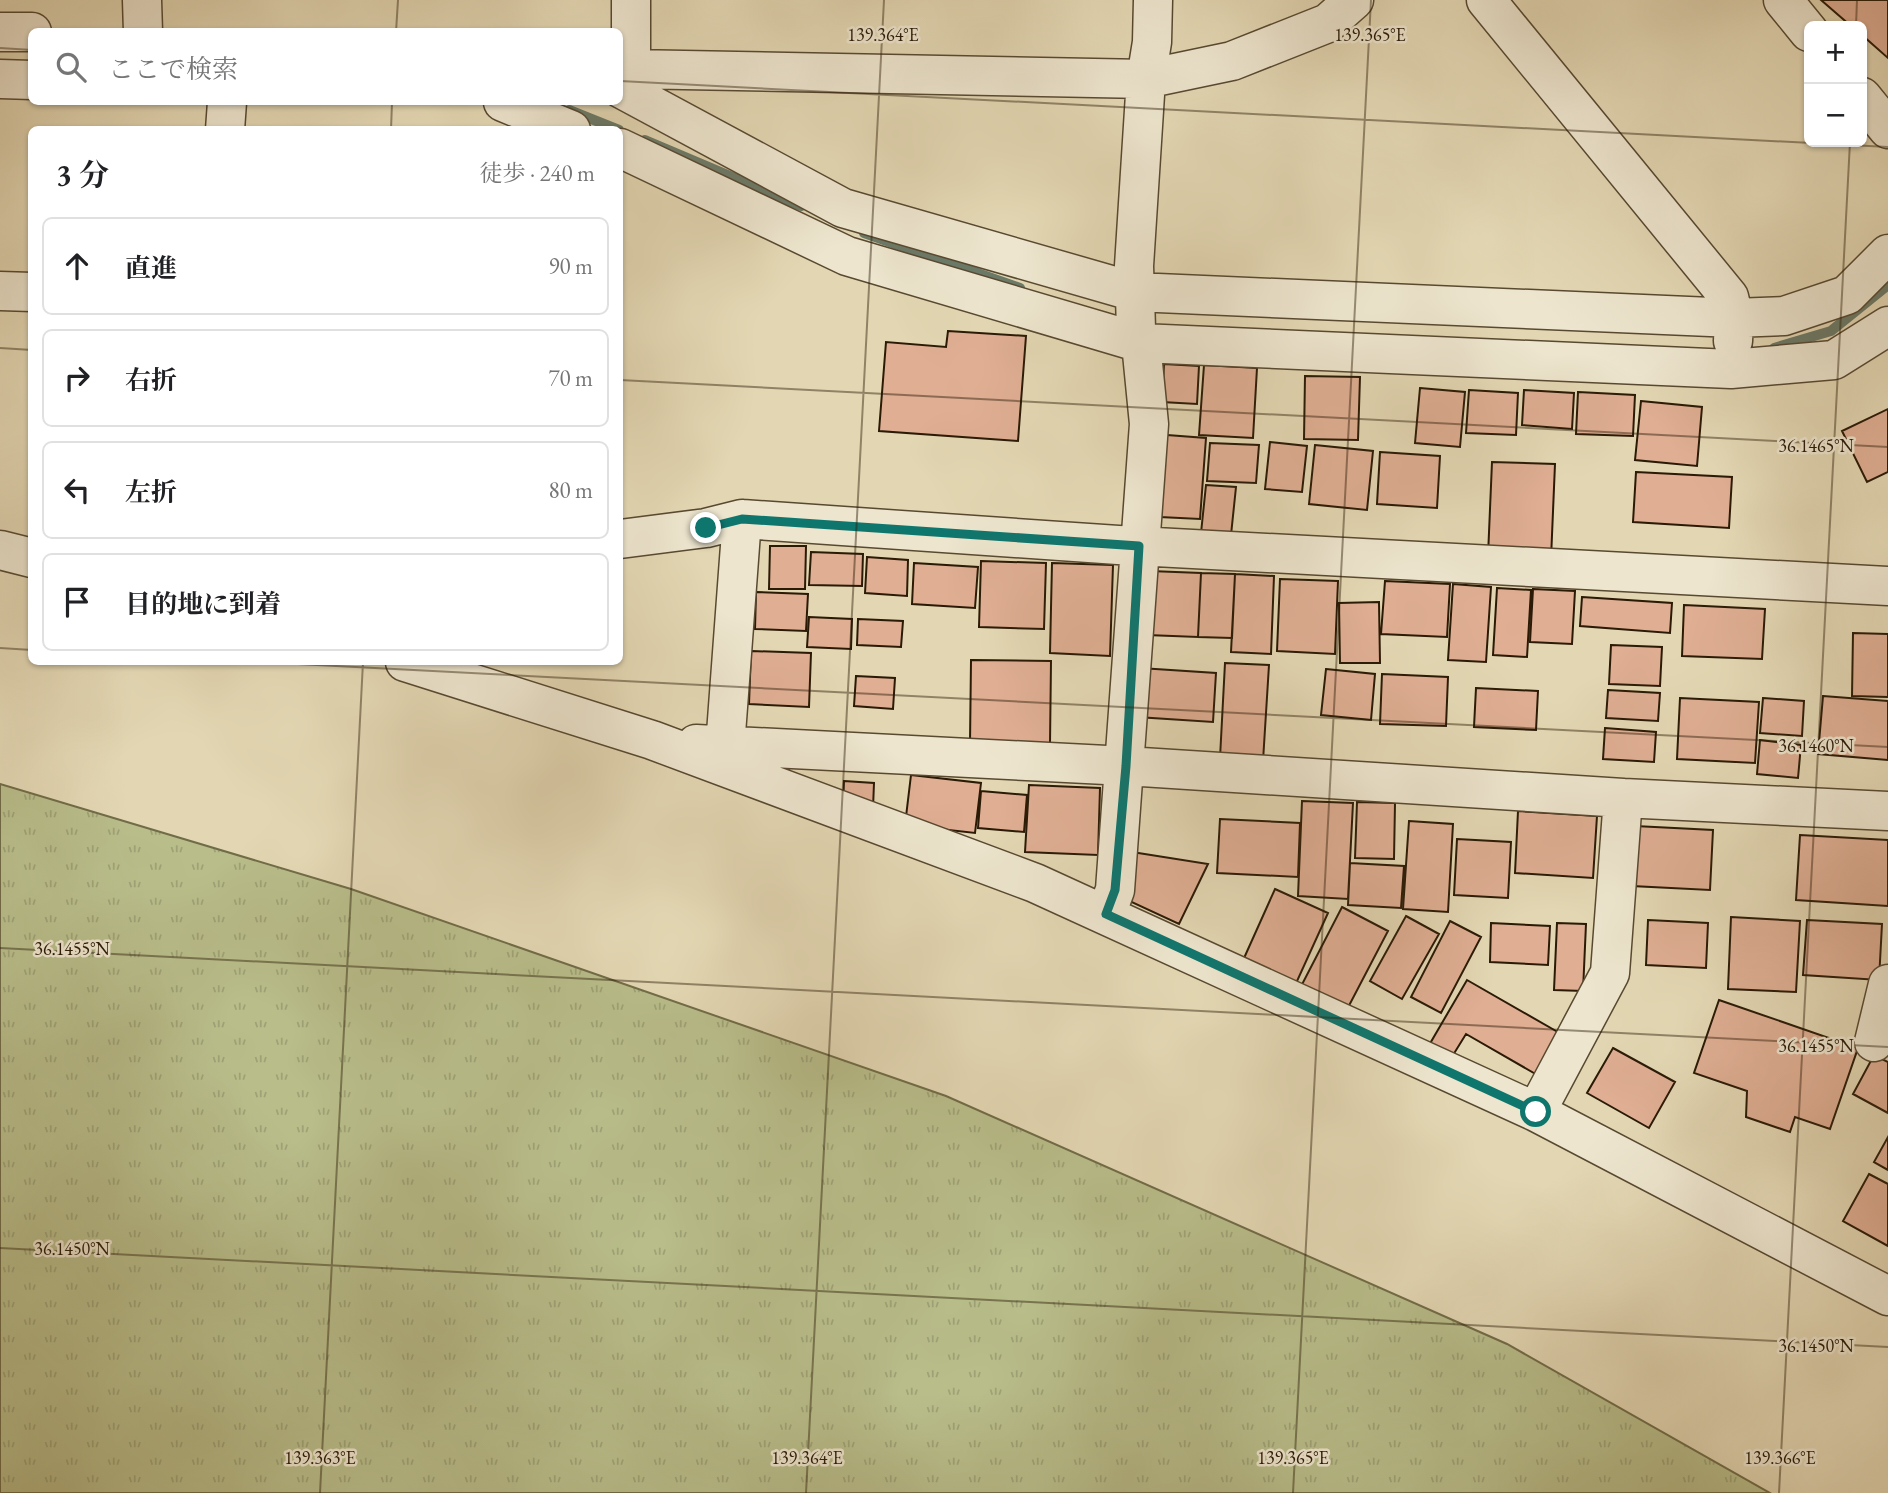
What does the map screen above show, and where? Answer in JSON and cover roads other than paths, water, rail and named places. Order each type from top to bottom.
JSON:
[{"type":"street","points":[[142,0],[143,28]]},
{"type":"street","points":[[626,114],[631,0]]},
{"type":"street","points":[[1106,914],[1115,890],[1126,766],[1149,424],[1133,267],[1146,79],[1152,42],[1153,0]]},
{"type":"street","points":[[1486,0],[1729,297],[1733,344]]},
{"type":"street","points":[[1783,0],[1804,26]]},
{"type":"street","points":[[626,114],[1146,79],[1232,61],[1335,8]]},
{"type":"street","points":[[0,32],[28,32]]},
{"type":"street","points":[[0,79],[28,79]]},
{"type":"street","points":[[1867,103],[1888,129]]},
{"type":"street","points":[[225,126],[227,105]]},
{"type":"street","points":[[510,105],[561,126]]},
{"type":"street","points":[[626,114],[846,256],[1136,317],[1733,344],[1833,360],[1888,326]]},
{"type":"street","points":[[626,114],[843,208],[1136,317],[1733,344],[1784,316],[1847,295],[1888,254]]},
{"type":"street","points":[[0,291],[28,292]]},
{"type":"street","points":[[725,747],[742,519]]},
{"type":"street","points":[[623,539],[706,528],[742,519],[1139,546],[1888,586]]},
{"type":"street","points":[[0,550],[28,557]]},
{"type":"street","points":[[414,665],[652,740],[1023,878],[1536,1112],[1888,1296]]},
{"type":"street","points":[[652,740],[725,747],[1126,766],[1623,798],[1888,811]]},
{"type":"street","points":[[1536,1112],[1610,974],[1623,798]]},
{"type":"street","points":[[1874,1042],[1888,984]]},
{"type":"waterway","points":[[569,110],[609,126]]},
{"type":"waterway","points":[[645,140],[801,206]]},
{"type":"waterway","points":[[864,233],[1020,288]]},
{"type":"waterway","points":[[1774,348],[1831,331],[1888,285]]}]
